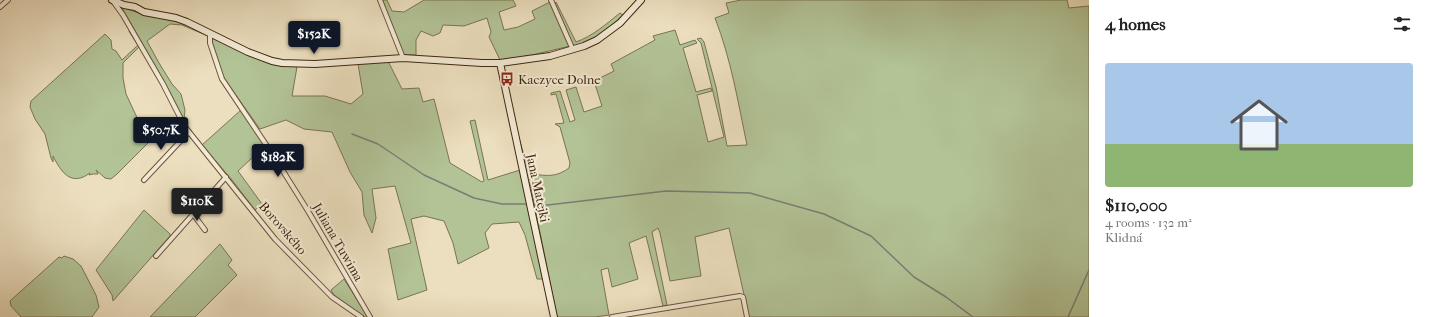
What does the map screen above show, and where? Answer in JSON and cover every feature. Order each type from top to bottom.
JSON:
[{"type":"street","points":[[0,7],[8,0]]},
{"type":"street","points":[[380,0],[403,58]]},
{"type":"street","points":[[551,0],[573,50]]},
{"type":"street","points":[[112,1],[122,8],[135,7],[144,12],[176,18],[187,22],[248,52],[272,61],[282,63],[315,64],[403,58],[500,63],[544,57],[573,50],[597,40],[620,24],[641,0]]},
{"type":"street","name":"Borovského","points":[[122,8],[185,127],[275,239],[332,297],[361,317]]},
{"type":"street","name":"Juliana Tuwima","points":[[210,32],[210,43],[222,79],[308,211],[370,317]]},
{"type":"street","name":"Jana Matejki","points":[[500,63],[554,317]]},
{"type":"street","points":[[144,180],[189,132]]},
{"type":"street","points":[[156,256],[226,177]]},
{"type":"street","points":[[193,214],[206,230]]},
{"type":"street","points":[[612,317],[740,296],[743,297],[747,317]]},
{"type":"green space","points":[[382,0],[387,0],[392,11],[404,12],[424,0],[513,0],[516,6],[499,12],[504,30],[518,27],[535,19],[532,11],[550,2],[570,46],[532,55],[500,60],[489,37],[491,32],[487,18],[464,26],[443,25],[440,33],[433,36],[421,31],[416,40],[416,55],[404,55]]},
{"type":"green space","points":[[741,0],[1067,0],[1069,8],[1089,6],[1089,317],[749,317],[729,228],[695,237],[701,276],[670,281],[658,228],[652,232],[667,305],[663,306],[646,236],[629,243],[638,279],[612,287],[608,268],[601,270],[609,315],[595,317],[557,317],[530,183],[528,183],[517,131],[529,173],[554,175],[569,168],[570,163],[560,127],[555,124],[564,123],[556,94],[551,95],[551,93],[560,91],[570,122],[575,120],[566,90],[576,87],[584,112],[602,106],[594,81],[614,71],[611,64],[655,40],[653,36],[675,30],[680,45],[695,40],[697,43],[683,48],[696,92],[711,88],[712,91],[697,95],[708,142],[724,137],[701,43],[697,39],[701,38],[704,42],[716,87],[727,146],[747,145],[730,65],[715,18],[729,13],[726,3]]},
{"type":"green space","points":[[556,2],[576,42],[594,33],[620,13],[623,15],[589,41],[575,47],[573,46],[555,3]]},
{"type":"green space","points":[[121,6],[133,11],[167,18],[196,29],[208,36],[182,25],[170,24],[147,41],[172,84],[181,94],[185,110],[184,120],[170,92]]},
{"type":"green space","points":[[105,34],[111,40],[112,49],[116,51],[122,60],[138,45],[139,47],[123,63],[123,78],[126,94],[147,136],[148,143],[111,179],[105,178],[96,170],[98,174],[89,175],[90,173],[83,177],[77,178],[67,176],[59,167],[53,156],[53,162],[51,158],[45,134],[35,119],[30,107],[31,101]]},
{"type":"green space","points":[[213,37],[270,63],[297,67],[292,96],[325,96],[351,104],[363,94],[358,64],[388,61],[402,89],[419,88],[423,102],[434,99],[450,163],[482,182],[484,181],[470,121],[475,120],[488,180],[520,170],[544,279],[537,279],[525,235],[519,222],[492,224],[485,233],[489,248],[458,264],[453,243],[444,221],[424,216],[411,219],[427,290],[398,300],[388,249],[411,243],[395,186],[372,189],[376,218],[372,233],[364,215],[362,192],[350,172],[332,132],[304,129],[286,120],[260,129],[223,77],[212,42]]},
{"type":"green space","points":[[241,110],[265,146],[238,171],[262,204],[255,210],[202,145]]},
{"type":"green space","points":[[144,210],[170,234],[170,236],[113,301],[112,295],[96,270]]},
{"type":"green space","points":[[220,244],[232,260],[228,265],[237,275],[195,317],[150,317]]},
{"type":"green space","points":[[64,256],[73,259],[81,266],[96,295],[99,307],[92,317],[21,317],[11,306],[10,301],[59,257],[62,258]]},
{"type":"green space","points":[[344,279],[368,317],[364,317],[334,295],[331,290]]},
{"type":"waterway","points":[[352,134],[378,144],[424,175],[474,198],[502,204],[527,204]]},
{"type":"waterway","points":[[533,205],[548,205],[666,191],[750,193],[824,214],[871,236],[914,277],[946,297],[973,317]]},
{"type":"waterway","points":[[1068,317],[1089,270]]},
{"type":"place","name":"Kaczyce Dolne","points":[[507,79]]}]
